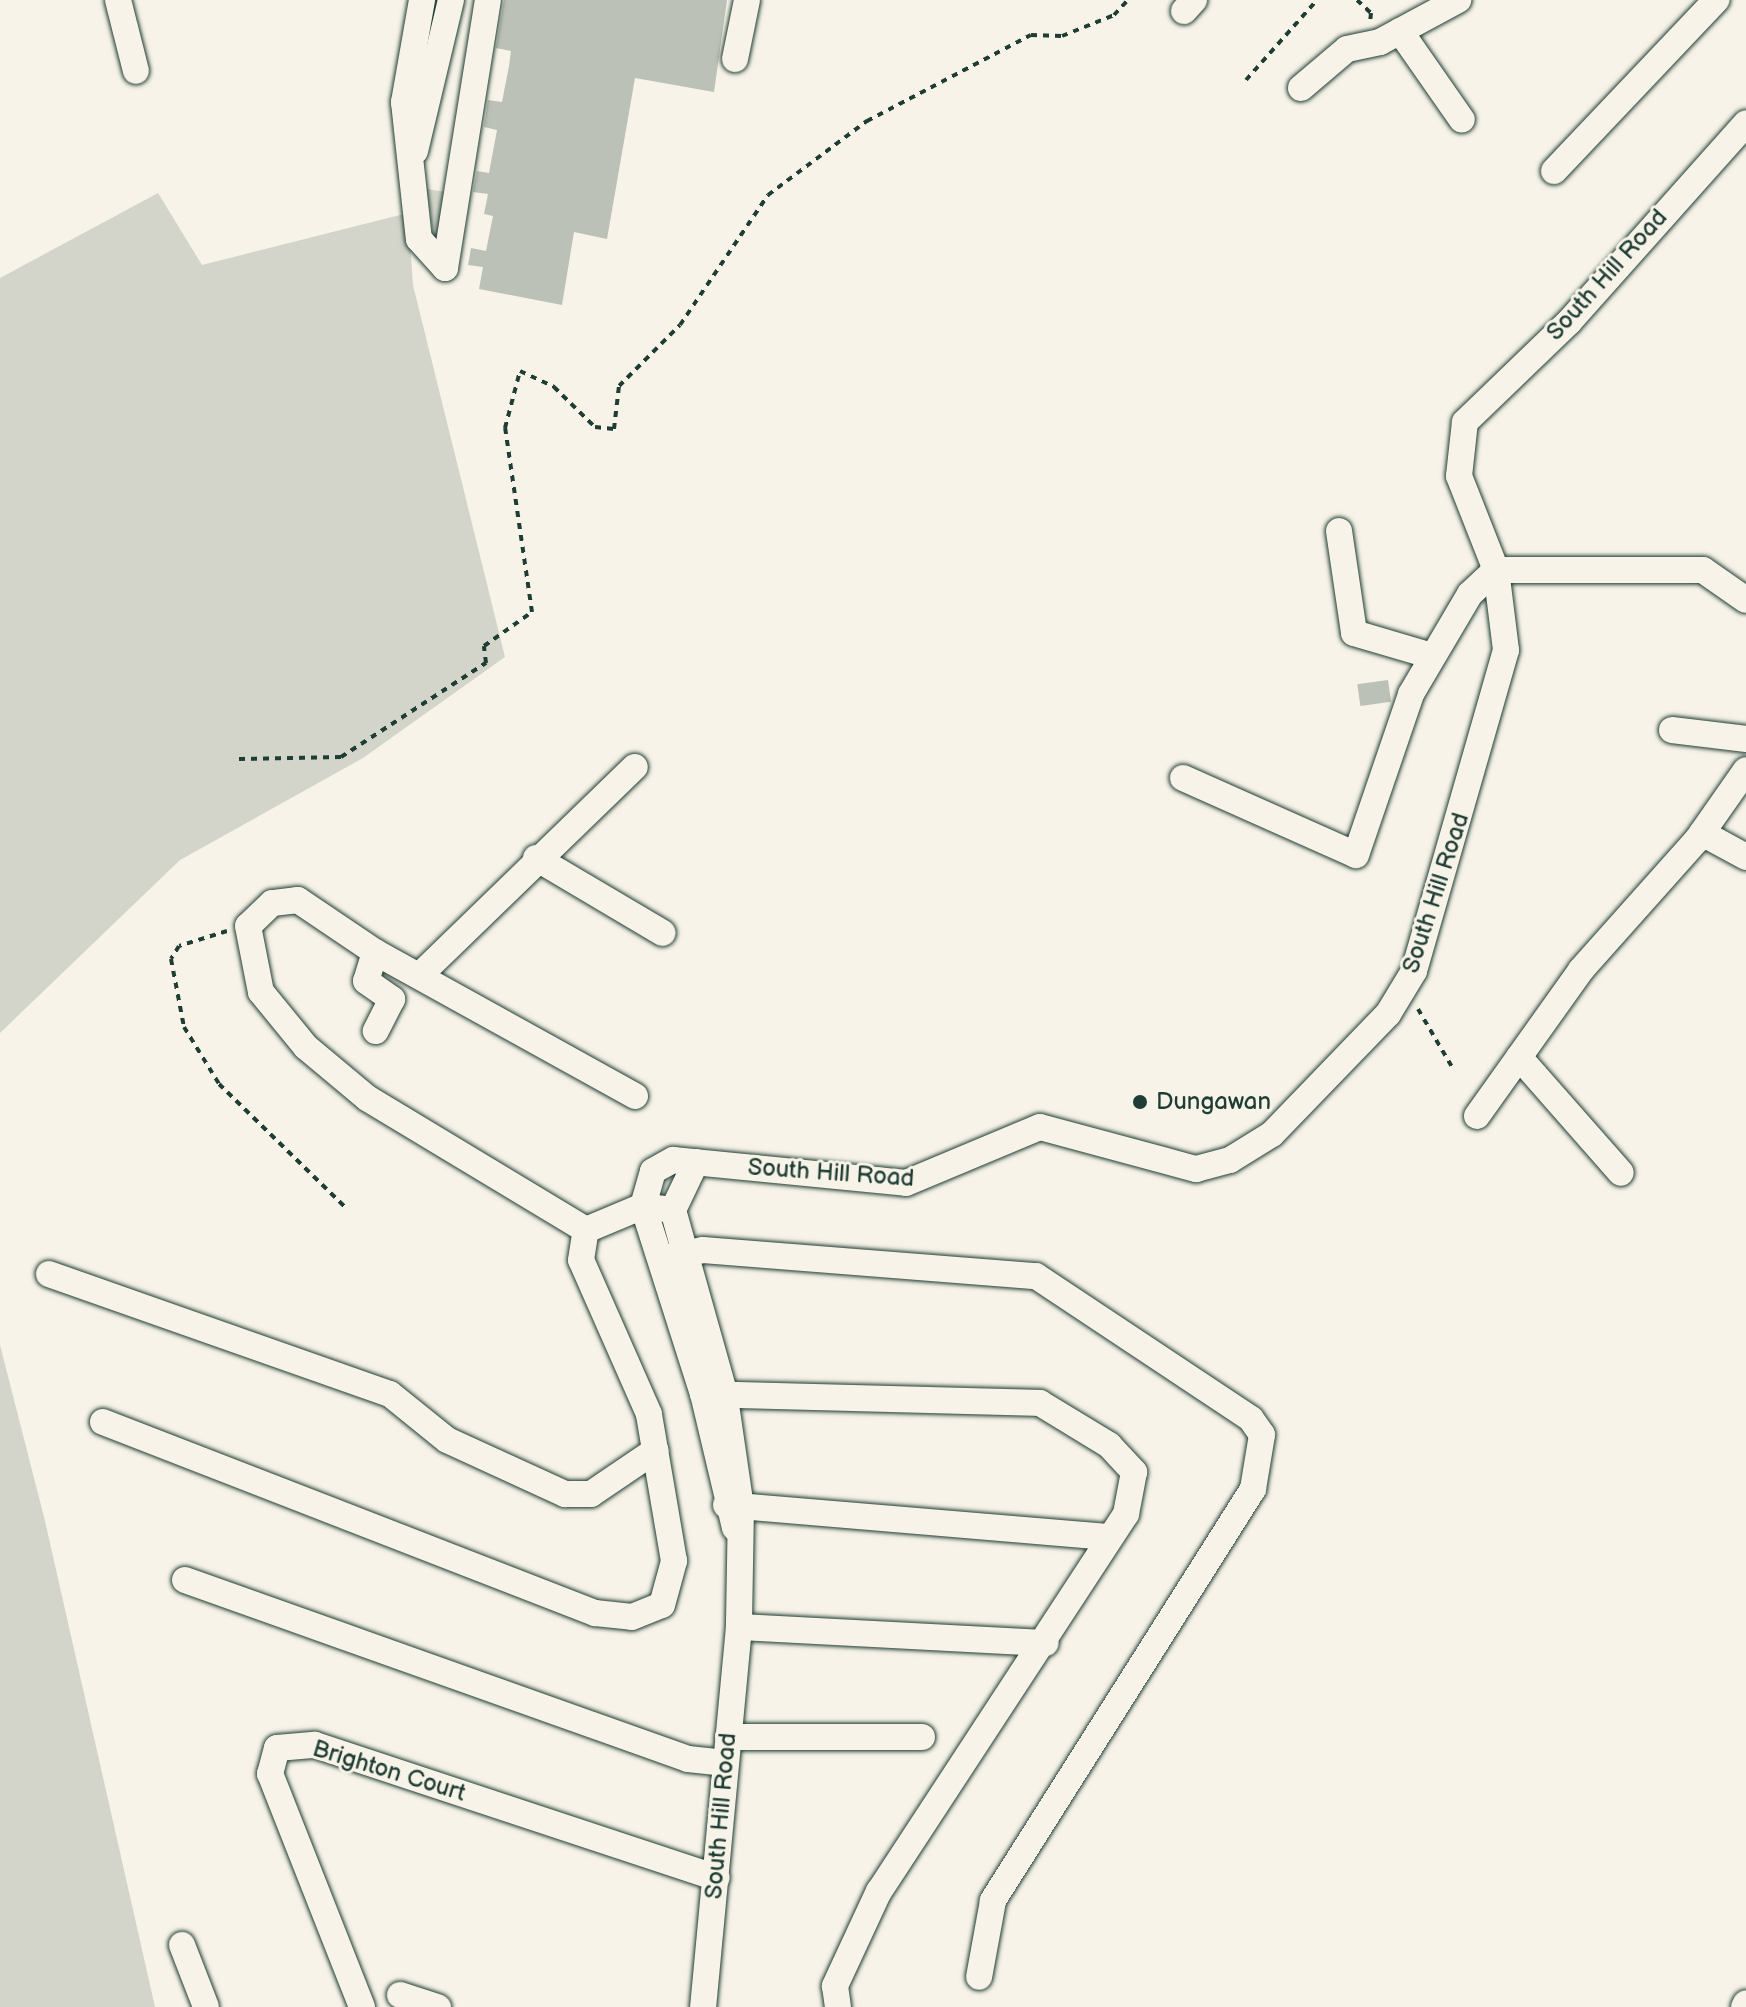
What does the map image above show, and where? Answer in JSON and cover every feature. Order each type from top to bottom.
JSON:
[{"type":"street","points":[[118,0],[136,71]]},
{"type":"street","points":[[422,0],[404,102],[419,239],[445,268],[488,0]]},
{"type":"street","points":[[411,170],[451,0]]},
{"type":"street","points":[[735,59],[747,0]]},
{"type":"street","points":[[1301,88],[1347,49],[1458,0]]},
{"type":"street","points":[[1554,171],[1716,0]]},
{"type":"street","points":[[1383,34],[1462,120]]},
{"type":"street","name":"South Hill Road","points":[[703,2007],[739,1627],[734,1513],[714,1393],[673,1255],[643,1206],[663,1163],[696,1162],[906,1183],[1040,1127],[1184,1169],[1253,1149],[1365,1039],[1414,971],[1506,650],[1496,570],[1459,476],[1459,438],[1474,406],[1569,322],[1746,123]]},
{"type":"street","points":[[1339,531],[1354,633],[1432,656]]},
{"type":"street","points":[[1183,778],[1356,855],[1382,765],[1432,656],[1470,594],[1496,570],[1703,570],[1746,600]]},
{"type":"street","points":[[1672,730],[1746,739]]},
{"type":"street","points":[[420,975],[536,858],[635,767]]},
{"type":"street","points":[[1477,1116],[1581,970],[1702,833],[1746,770]]},
{"type":"street","points":[[1702,833],[1746,857]]},
{"type":"street","points":[[536,858],[663,933]]},
{"type":"street","points":[[586,1230],[367,1098],[306,1047],[261,992],[248,926],[272,903],[298,900],[375,952],[635,1096]]},
{"type":"street","points":[[375,952],[366,981],[392,999],[376,1031]]},
{"type":"street","points":[[1519,1057],[1621,1173]]},
{"type":"street","points":[[586,1230],[643,1206],[673,1210],[696,1162]]},
{"type":"street","name":"South Hill Road","points":[[673,1210],[673,1255]]},
{"type":"street","points":[[103,1422],[595,1613],[632,1617],[662,1605],[674,1561],[649,1414],[581,1260],[586,1230]]},
{"type":"street","points":[[673,1255],[1036,1276],[1251,1419],[1262,1435],[1253,1489],[993,1901],[979,1977]]},
{"type":"street","points":[[49,1274],[390,1394],[447,1440],[565,1494],[591,1494],[656,1450]]},
{"type":"street","points":[[714,1393],[1053,1407],[1109,1445],[1134,1472],[1133,1500],[1046,1643],[879,1891],[835,1986],[838,2007]]},
{"type":"street","points":[[734,1513],[1110,1537]]},
{"type":"street","points":[[185,1580],[688,1759],[727,1750],[922,1737]]},
{"type":"street","points":[[739,1627],[1046,1643]]},
{"type":"street","name":"Brighton Court","points":[[362,2007],[270,1774],[277,1748],[315,1745],[717,1878]]},
{"type":"street","points":[[182,1945],[206,2007]]},
{"type":"street","points":[[400,1995],[438,2007]]},
{"type":"path","points":[[239,759],[341,757],[486,663],[484,646],[532,612],[505,428],[520,371],[554,387],[595,427],[614,429],[619,386],[680,325],[768,195],[867,121],[1031,35],[1062,36],[1114,15],[1128,0]]},
{"type":"path","points":[[1246,80],[1317,0]]},
{"type":"path","points":[[1357,0],[1371,13],[1383,34]]},
{"type":"path","points":[[248,926],[192,941],[171,959],[184,1027],[219,1084],[344,1206]]},
{"type":"path","points":[[1417,1008],[1452,1067]]},
{"type":"shaded area","points":[[427,189],[446,192],[435,251]]},
{"type":"shaded area","points":[[158,193],[202,265],[408,213],[413,285],[505,657],[363,758],[180,860],[0,1033],[0,278]]},
{"type":"shaded area","points":[[0,1345],[45,1521],[155,2007],[0,2007]]},
{"type":"building","points":[[504,0],[727,0],[714,92],[635,78],[607,239],[574,232],[562,305],[479,289],[483,267],[468,265],[471,248],[486,251],[493,216],[484,214],[488,194],[473,192],[477,171],[489,173],[497,130],[484,127],[488,100],[502,102],[509,66],[511,51],[496,48]]},
{"type":"building","points":[[1388,680],[1391,702],[1360,706],[1357,684]]},
{"type":"place","name":"Dungawan","points":[[1140,1102]]}]
